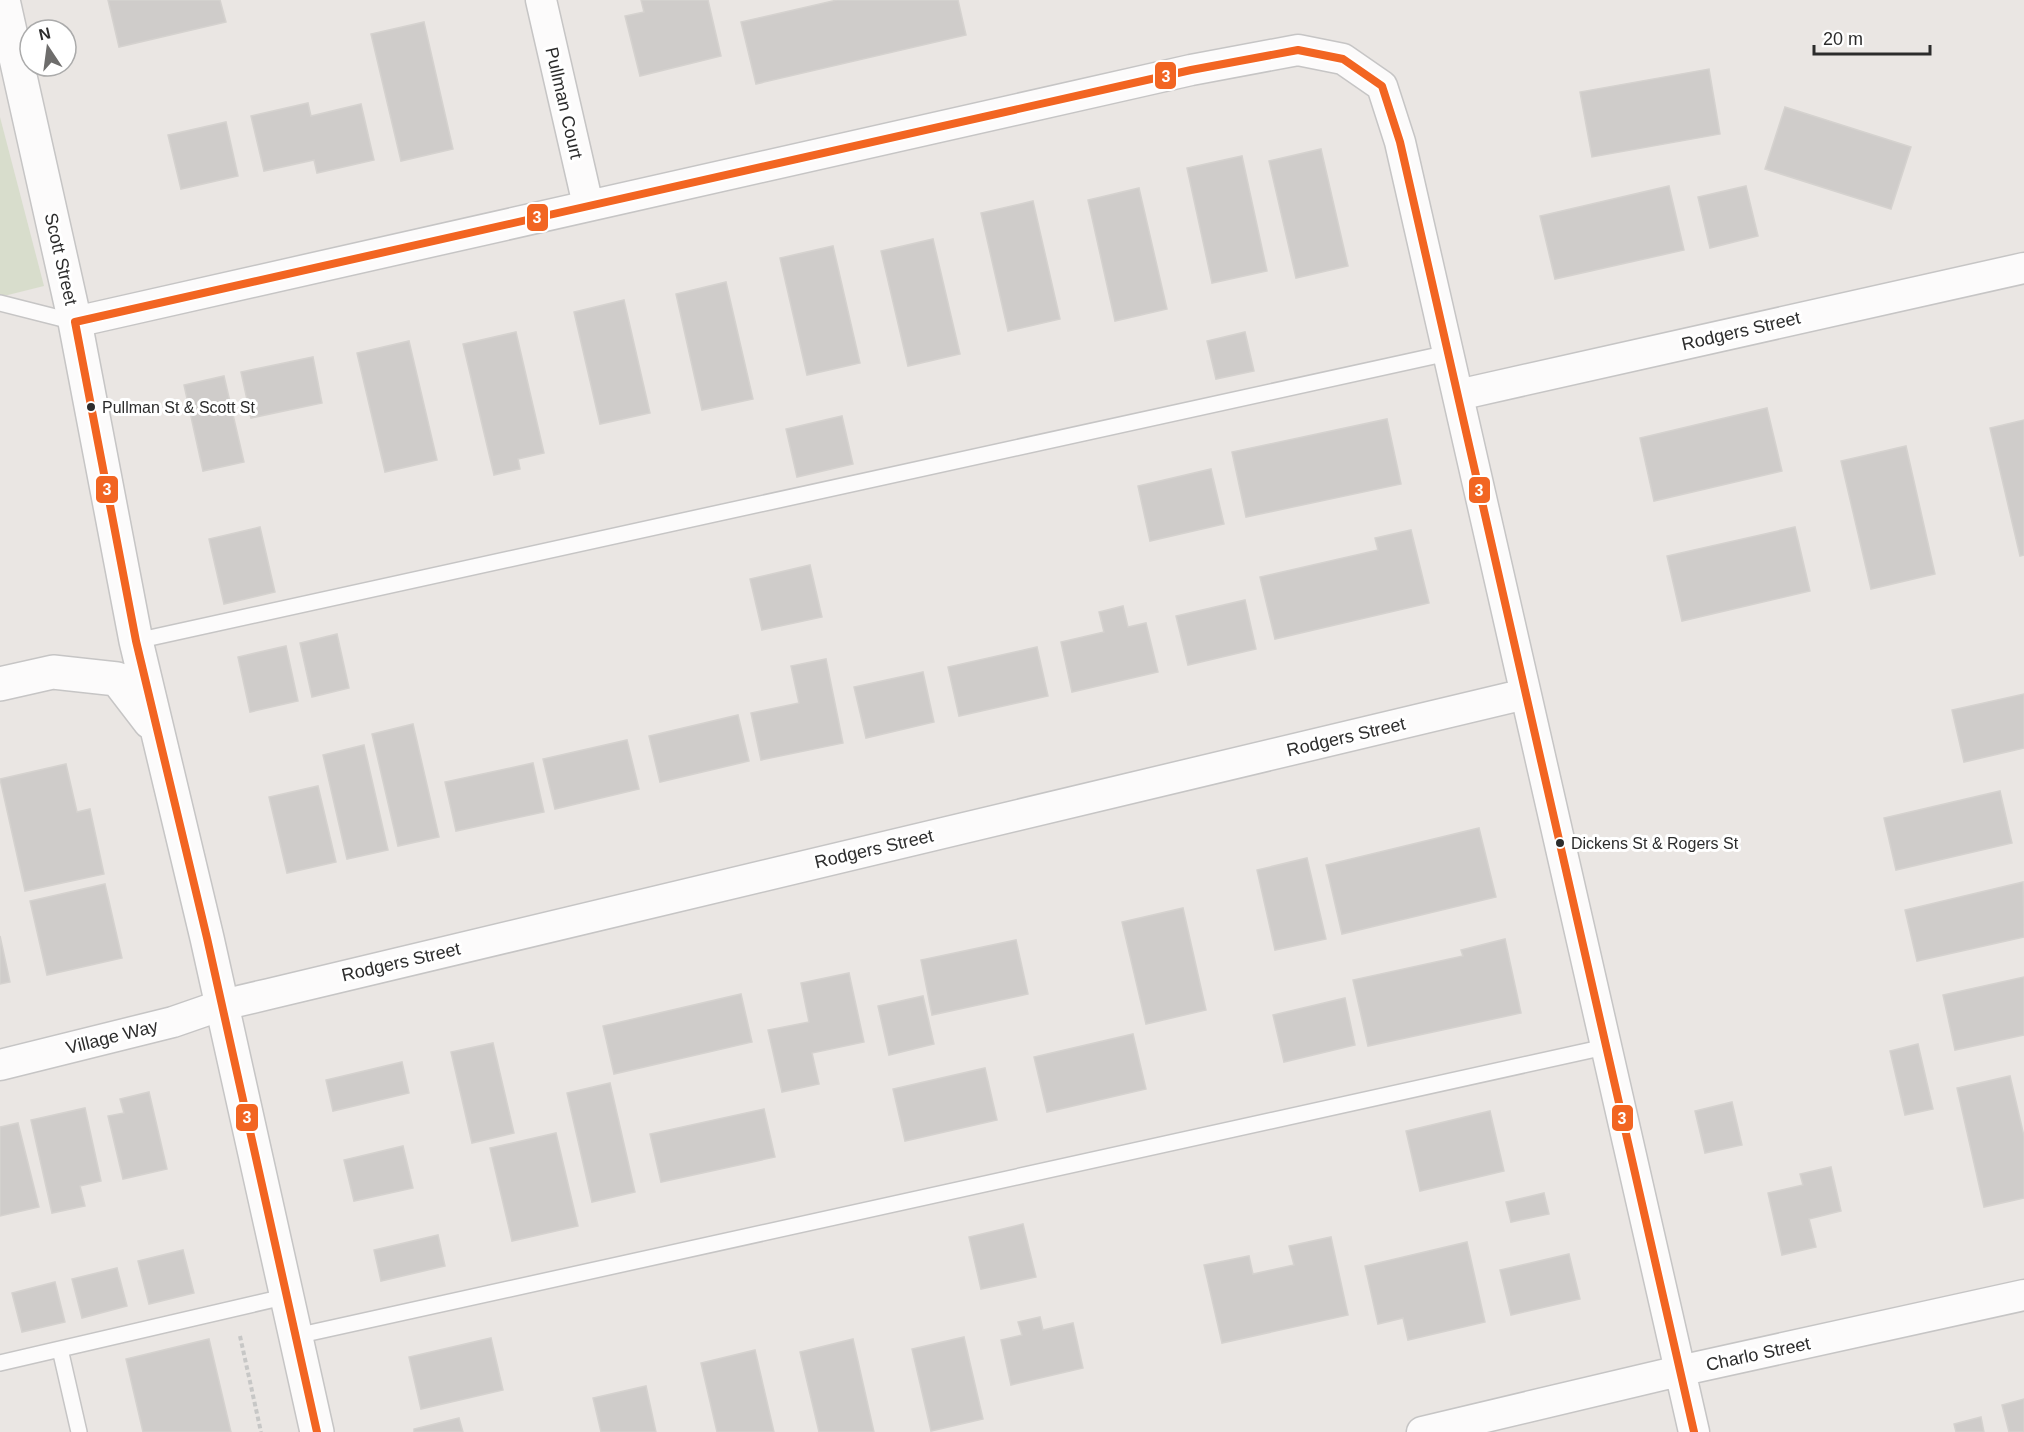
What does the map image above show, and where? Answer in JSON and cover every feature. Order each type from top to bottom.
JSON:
[{"type":"street","name":"Scott Street","points":[[3,0],[75,322],[136,641],[222,1005],[317,1432]]},
{"type":"street","name":"Pullman Court","points":[[541,0],[588,205]]},
{"type":"street","points":[[75,322],[1191,70],[1298,50],[1342,59],[1382,86],[1400,142],[1694,1432]]},
{"type":"street","name":"Rodgers Street","points":[[1458,395],[2024,268]]},
{"type":"street","points":[[0,684],[53,672],[117,679],[159,733]]},
{"type":"street","name":"Rodgers Street","points":[[222,1005],[1525,694]]},
{"type":"street","name":"Village Way","points":[[0,1065],[173,1022],[222,1005]]},
{"type":"street","name":"Charlo Street","points":[[1422,1432],[1679,1371],[2024,1295]]},
{"type":"lane","points":[[0,303],[75,322]]},
{"type":"lane","points":[[136,641],[1448,353]]},
{"type":"lane","points":[[296,1336],[1605,1047]]},
{"type":"lane","points":[[0,1362],[288,1296]]},
{"type":"lane","points":[[60,1349],[79,1432]]},
{"type":"path","points":[[239,1331],[261,1432]]},
{"type":"green space","points":[[0,117],[44,286],[0,297]]},
{"type":"building","points":[[108,0],[220,0],[226,22],[119,47]]},
{"type":"building","points":[[641,0],[708,0],[721,56],[640,76],[625,16],[644,12]]},
{"type":"building","points":[[837,0],[958,0],[966,35],[756,84],[741,22]]},
{"type":"building","points":[[424,22],[453,149],[401,161],[371,34]]},
{"type":"building","points":[[1709,69],[1720,134],[1592,157],[1580,92]]},
{"type":"building","points":[[308,103],[311,116],[361,104],[374,160],[317,173],[314,160],[264,171],[251,116]]},
{"type":"building","points":[[1785,107],[1911,147],[1891,209],[1765,169]]},
{"type":"building","points":[[226,122],[238,176],[181,189],[168,135]]},
{"type":"building","points":[[1321,149],[1348,266],[1296,278],[1269,161]]},
{"type":"building","points":[[1242,156],[1267,271],[1212,283],[1187,168]]},
{"type":"building","points":[[1669,186],[1684,250],[1555,279],[1540,216]]},
{"type":"building","points":[[1746,186],[1758,236],[1710,248],[1698,197]]},
{"type":"building","points":[[1139,188],[1167,309],[1115,321],[1088,200]]},
{"type":"building","points":[[1033,201],[1060,319],[1008,331],[981,213]]},
{"type":"building","points":[[933,239],[960,354],[908,366],[881,251]]},
{"type":"building","points":[[833,246],[860,363],[807,375],[780,258]]},
{"type":"building","points":[[726,282],[753,399],[702,410],[676,294]]},
{"type":"building","points":[[624,300],[650,413],[600,424],[574,312]]},
{"type":"building","points":[[516,332],[544,453],[518,459],[520,469],[494,475],[463,344]]},
{"type":"building","points":[[1245,332],[1254,371],[1216,379],[1207,341]]},
{"type":"building","points":[[409,341],[437,460],[385,472],[357,353]]},
{"type":"building","points":[[313,357],[322,403],[251,418],[241,372]]},
{"type":"building","points":[[224,376],[244,462],[203,471],[184,385]]},
{"type":"building","points":[[1767,408],[1782,471],[1654,501],[1640,438]]},
{"type":"building","points":[[842,416],[853,464],[797,477],[786,429]]},
{"type":"building","points":[[1387,419],[1401,484],[1246,517],[1232,452]]},
{"type":"building","points":[[2024,420],[2024,555],[2020,556],[1990,428]]},
{"type":"building","points":[[1906,446],[1935,574],[1871,589],[1841,461]]},
{"type":"building","points":[[1211,469],[1224,524],[1150,541],[1138,486]]},
{"type":"building","points":[[260,527],[275,592],[224,604],[209,539]]},
{"type":"building","points":[[1795,527],[1810,591],[1682,621],[1667,556]]},
{"type":"building","points":[[1411,530],[1429,603],[1275,639],[1260,577],[1378,550],[1375,538]]},
{"type":"building","points":[[810,565],[822,617],[762,630],[750,579]]},
{"type":"building","points":[[1245,600],[1256,649],[1188,665],[1176,616]]},
{"type":"building","points":[[1123,606],[1128,627],[1146,623],[1158,672],[1072,692],[1061,642],[1104,632],[1099,612]]},
{"type":"building","points":[[337,634],[349,688],[312,697],[300,643]]},
{"type":"building","points":[[286,646],[298,701],[250,712],[238,657]]},
{"type":"building","points":[[1037,647],[1048,696],[959,716],[948,667]]},
{"type":"building","points":[[826,659],[843,743],[761,760],[751,713],[799,703],[791,666]]},
{"type":"building","points":[[923,672],[934,722],[866,738],[854,687]]},
{"type":"building","points":[[2024,694],[2024,748],[1964,762],[1952,710]]},
{"type":"building","points":[[738,715],[749,761],[660,782],[649,736]]},
{"type":"building","points":[[413,724],[439,837],[398,846],[372,734]]},
{"type":"building","points":[[627,740],[639,789],[555,809],[543,759]]},
{"type":"building","points":[[364,745],[388,850],[347,859],[323,755]]},
{"type":"building","points":[[533,763],[544,812],[456,831],[445,782]]},
{"type":"building","points":[[66,764],[77,812],[90,809],[104,874],[25,891],[0,779]]},
{"type":"building","points":[[318,786],[336,862],[287,873],[269,797]]},
{"type":"building","points":[[2000,791],[2012,843],[1896,870],[1884,818]]},
{"type":"building","points":[[1479,828],[1496,897],[1342,934],[1326,865]]},
{"type":"building","points":[[1307,858],[1326,939],[1275,950],[1257,870]]},
{"type":"building","points":[[2023,882],[2024,937],[1917,961],[1905,910]]},
{"type":"building","points":[[105,884],[122,958],[47,975],[30,901]]},
{"type":"building","points":[[1183,908],[1206,1010],[1146,1024],[1122,922]]},
{"type":"building","points":[[0,936],[10,982],[0,984]]},
{"type":"building","points":[[1505,939],[1521,1013],[1368,1046],[1353,980],[1463,956],[1461,950]]},
{"type":"building","points":[[1016,940],[1028,994],[932,1015],[921,960]]},
{"type":"building","points":[[849,973],[864,1042],[812,1053],[819,1084],[782,1092],[768,1030],[809,1022],[801,983]]},
{"type":"building","points":[[2024,977],[2024,1035],[1955,1050],[1943,995]]},
{"type":"building","points":[[741,994],[752,1042],[614,1074],[603,1026]]},
{"type":"building","points":[[923,996],[934,1044],[889,1055],[878,1006]]},
{"type":"building","points":[[1345,998],[1355,1045],[1284,1062],[1273,1015]]},
{"type":"building","points":[[1133,1034],[1146,1089],[1047,1112],[1034,1057]]},
{"type":"building","points":[[493,1043],[514,1133],[472,1143],[451,1052]]},
{"type":"building","points":[[1918,1044],[1933,1109],[1905,1115],[1890,1051]]},
{"type":"building","points":[[402,1062],[409,1093],[333,1111],[326,1080]]},
{"type":"building","points":[[985,1068],[997,1120],[905,1141],[893,1089]]},
{"type":"building","points":[[2010,1076],[2024,1136],[2024,1198],[1984,1207],[1957,1088]]},
{"type":"building","points":[[610,1083],[635,1192],[592,1202],[567,1093]]},
{"type":"building","points":[[149,1092],[167,1169],[123,1179],[108,1116],[124,1113],[120,1099]]},
{"type":"building","points":[[1732,1102],[1742,1145],[1705,1153],[1695,1111]]},
{"type":"building","points":[[85,1108],[101,1181],[80,1186],[85,1206],[52,1213],[31,1120]]},
{"type":"building","points":[[764,1109],[775,1157],[661,1182],[650,1134]]},
{"type":"building","points":[[1490,1111],[1504,1171],[1420,1191],[1406,1131]]},
{"type":"building","points":[[18,1123],[39,1207],[0,1216],[0,1127]]},
{"type":"building","points":[[556,1133],[578,1226],[512,1241],[490,1148]]},
{"type":"building","points":[[403,1146],[413,1188],[354,1201],[344,1160]]},
{"type":"building","points":[[1831,1167],[1841,1211],[1809,1219],[1816,1247],[1782,1255],[1768,1193],[1803,1185],[1800,1174]]},
{"type":"building","points":[[1544,1193],[1549,1214],[1511,1222],[1506,1202]]},
{"type":"building","points":[[1023,1224],[1036,1277],[981,1289],[969,1237]]},
{"type":"building","points":[[438,1235],[445,1266],[381,1281],[374,1250]]},
{"type":"building","points":[[1331,1237],[1348,1315],[1222,1343],[1204,1265],[1249,1256],[1253,1274],[1294,1265],[1289,1246]]},
{"type":"building","points":[[1467,1242],[1485,1322],[1408,1340],[1403,1318],[1378,1324],[1365,1266]]},
{"type":"building","points":[[183,1250],[194,1293],[149,1304],[138,1261]]},
{"type":"building","points":[[1569,1254],[1580,1299],[1511,1315],[1500,1270]]},
{"type":"building","points":[[117,1268],[127,1306],[82,1318],[72,1279]]},
{"type":"building","points":[[55,1282],[65,1322],[22,1332],[12,1293]]},
{"type":"building","points":[[1040,1317],[1043,1330],[1073,1323],[1083,1368],[1011,1385],[1001,1340],[1022,1335],[1018,1322]]},
{"type":"building","points":[[964,1337],[983,1419],[931,1431],[912,1349]]},
{"type":"building","points":[[491,1338],[503,1390],[421,1409],[409,1357]]},
{"type":"building","points":[[209,1339],[231,1432],[143,1432],[126,1359]]},
{"type":"building","points":[[853,1339],[874,1432],[819,1432],[800,1352]]},
{"type":"building","points":[[755,1350],[774,1432],[717,1432],[701,1363]]},
{"type":"building","points":[[646,1386],[656,1432],[601,1432],[593,1398]]},
{"type":"building","points":[[2024,1399],[2024,1432],[2009,1432],[2002,1405]]},
{"type":"building","points":[[1981,1417],[1984,1432],[1956,1432],[1954,1424]]},
{"type":"building","points":[[459,1418],[463,1432],[414,1432],[414,1429]]},
{"type":"transit line","name":"3","points":[[317,1432],[207,938],[136,641],[75,322],[1191,70],[1298,50],[1343,59],[1382,86],[1400,142],[1694,1432]]},
{"type":"place","name":"Pullman St & Scott St","points":[[91,407]]},
{"type":"place","name":"Dickens St & Rogers St","points":[[1560,843]]}]
